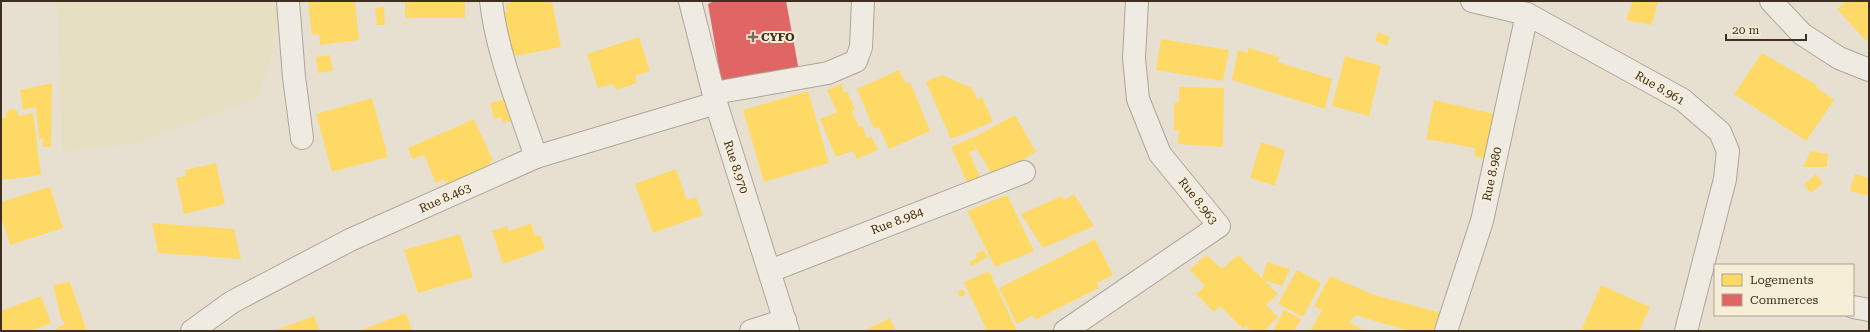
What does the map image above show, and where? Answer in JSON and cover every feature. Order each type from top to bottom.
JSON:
[{"type":"street","points":[[288,1],[294,77],[302,138]]},
{"type":"street","points":[[491,1],[494,24],[510,79],[536,157]]},
{"type":"street","name":"Rue 8.970","points":[[690,1],[715,98],[787,325]]},
{"type":"street","name":"Rue 8.463","points":[[192,331],[232,302],[350,240],[536,157],[715,98],[828,73],[856,61],[861,48],[863,1]]},
{"type":"street","name":"Rue 8.963","points":[[1065,331],[1219,226],[1160,154],[1138,99],[1134,58],[1137,1]]},
{"type":"street","name":"Rue 8.961","points":[[1472,1],[1527,14],[1683,100],[1720,132],[1728,152],[1725,179],[1707,280],[1686,331]]},
{"type":"street","points":[[1771,1],[1802,34],[1839,58],[1869,70]]},
{"type":"street","name":"Rue 8.980","points":[[1446,331],[1482,221],[1527,14]]},
{"type":"street","name":"Rue 8.984","points":[[770,271],[1024,172]]},
{"type":"street","points":[[1854,307],[1869,310]]},
{"type":"street","points":[[751,331],[787,325]]},
{"type":"shaded area","points":[[56,1],[275,1],[279,31],[258,98],[142,142],[62,152],[58,16]]},
{"type":"building: Logements","points":[[308,1],[355,1],[359,40],[320,45],[319,34],[312,35]]},
{"type":"building: Logements","points":[[405,1],[465,1],[465,18],[405,18]]},
{"type":"building: Logements","points":[[518,1],[552,1],[561,47],[511,57],[503,12],[507,12],[505,4]]},
{"type":"building: Logements","points":[[1633,1],[1658,1],[1652,25],[1626,20]]},
{"type":"building: Logements","points":[[1847,1],[1869,1],[1869,38],[1866,41],[1837,9]]},
{"type":"building: Logements","points":[[384,7],[385,25],[377,25],[375,8]]},
{"type":"building: Logements","points":[[1378,32],[1390,37],[1387,46],[1375,41]]},
{"type":"building: Logements","points":[[639,37],[650,71],[635,76],[637,83],[616,90],[613,84],[598,88],[587,54]]},
{"type":"building: Logements","points":[[1161,39],[1229,50],[1223,81],[1156,70]]},
{"type":"building: Logements","points":[[1249,48],[1279,57],[1278,62],[1332,79],[1325,109],[1232,80],[1238,50],[1247,53]]},
{"type":"building: Logements","points":[[1762,53],[1817,85],[1816,87],[1834,100],[1806,141],[1734,94]]},
{"type":"building: Logements","points":[[330,55],[333,71],[318,73],[316,57]]},
{"type":"building: Logements","points":[[1345,56],[1381,66],[1369,116],[1332,106]]},
{"type":"building: Logements","points":[[899,70],[906,84],[910,82],[930,131],[889,149],[879,127],[874,129],[857,89]]},
{"type":"building: Logements","points":[[942,75],[972,88],[977,99],[982,97],[993,122],[951,139],[926,82]]},
{"type":"building: Logements","points":[[52,83],[51,147],[43,147],[43,139],[39,139],[36,107],[23,110],[20,90]]},
{"type":"building: Logements","points":[[841,84],[844,93],[847,91],[855,109],[852,111],[859,127],[862,126],[867,138],[871,136],[878,150],[857,159],[853,151],[836,157],[820,119],[837,112],[827,90]]},
{"type":"building: Logements","points":[[1179,87],[1224,88],[1223,147],[1178,144],[1179,130],[1174,130],[1174,103],[1179,102]]},
{"type":"building: Logements","points":[[808,91],[829,163],[764,182],[743,110]]},
{"type":"building: Logements","points":[[372,98],[388,157],[332,172],[316,114]]},
{"type":"building: Logements","points":[[505,99],[511,121],[503,123],[502,117],[494,119],[490,103]]},
{"type":"building: Logements","points":[[1434,100],[1499,115],[1492,160],[1474,156],[1475,148],[1426,139]]},
{"type":"building: Logements","points":[[10,109],[16,110],[19,116],[33,113],[41,175],[1,180],[1,118],[5,118],[6,113]]},
{"type":"building: Logements","points":[[1015,115],[1036,152],[993,177],[971,139]]},
{"type":"building: Logements","points":[[474,119],[493,161],[489,162],[492,169],[448,188],[444,179],[436,183],[424,155],[412,159],[408,148]]},
{"type":"building: Logements","points":[[971,138],[976,150],[969,152],[980,177],[967,182],[951,147]]},
{"type":"building: Logements","points":[[1261,142],[1285,150],[1275,186],[1250,178]]},
{"type":"building: Logements","points":[[1811,151],[1828,154],[1827,167],[1803,167]]},
{"type":"building: Logements","points":[[216,163],[225,204],[184,214],[176,178],[186,176],[185,170]]},
{"type":"building: Logements","points":[[676,169],[687,200],[696,197],[703,215],[653,233],[635,184]]},
{"type":"building: Logements","points":[[1816,174],[1823,183],[1811,193],[1804,185]]},
{"type":"building: Logements","points":[[1855,174],[1869,178],[1869,196],[1850,191]]},
{"type":"building: Logements","points":[[50,187],[63,228],[10,245],[1,216],[1,202]]},
{"type":"building: Logements","points":[[1074,194],[1094,226],[1043,248],[1021,214],[1062,196],[1064,200]]},
{"type":"building: Logements","points":[[1007,195],[1034,251],[995,267],[967,211]]},
{"type":"building: Logements","points":[[152,223],[234,229],[241,259],[158,253]]},
{"type":"building: Logements","points":[[531,223],[535,236],[541,235],[545,249],[503,264],[492,231],[507,226],[509,231]]},
{"type":"building: Logements","points":[[460,234],[473,277],[418,293],[404,250]]},
{"type":"building: Logements","points":[[1095,239],[1113,275],[1097,283],[1099,288],[1035,320],[1033,315],[1017,324],[999,288]]},
{"type":"building: Logements","points":[[984,250],[987,257],[972,266],[969,262],[977,258],[975,254]]},
{"type":"building: Logements","points":[[1206,255],[1222,269],[1238,255],[1262,278],[1267,262],[1290,269],[1282,286],[1264,280],[1278,294],[1266,305],[1278,317],[1264,331],[1251,331],[1246,326],[1243,329],[1220,306],[1214,312],[1196,294],[1205,286],[1190,270]]},
{"type":"building: Logements","points":[[1297,270],[1321,283],[1303,317],[1278,304]]},
{"type":"building: Logements","points":[[989,271],[1017,331],[987,331],[964,282]]},
{"type":"building: Logements","points":[[1330,276],[1374,295],[1445,314],[1437,331],[1409,331],[1355,315],[1350,323],[1365,331],[1310,331],[1322,310],[1314,306]]},
{"type":"building: Logements","points":[[70,282],[87,331],[52,331],[65,324],[61,318],[53,285]]},
{"type":"building: Logements","points":[[1601,285],[1650,307],[1639,331],[1581,331]]},
{"type":"building: Logements","points":[[962,289],[966,294],[960,297],[957,292]]},
{"type":"building: Logements","points":[[41,296],[51,323],[30,331],[3,331],[1,325],[1,311]]},
{"type":"building: Logements","points":[[1284,310],[1301,319],[1294,331],[1273,331]]},
{"type":"building: Logements","points":[[406,313],[412,331],[359,331]]},
{"type":"building: Logements","points":[[314,316],[320,331],[273,331]]},
{"type":"building: Logements","points":[[890,318],[896,331],[863,331]]},
{"type":"building: Commerces","name":"CYFO","points":[[714,1],[786,1],[799,71],[723,91],[708,4]]},
{"type":"place","name":"CYFO","points":[[753,37]]}]
